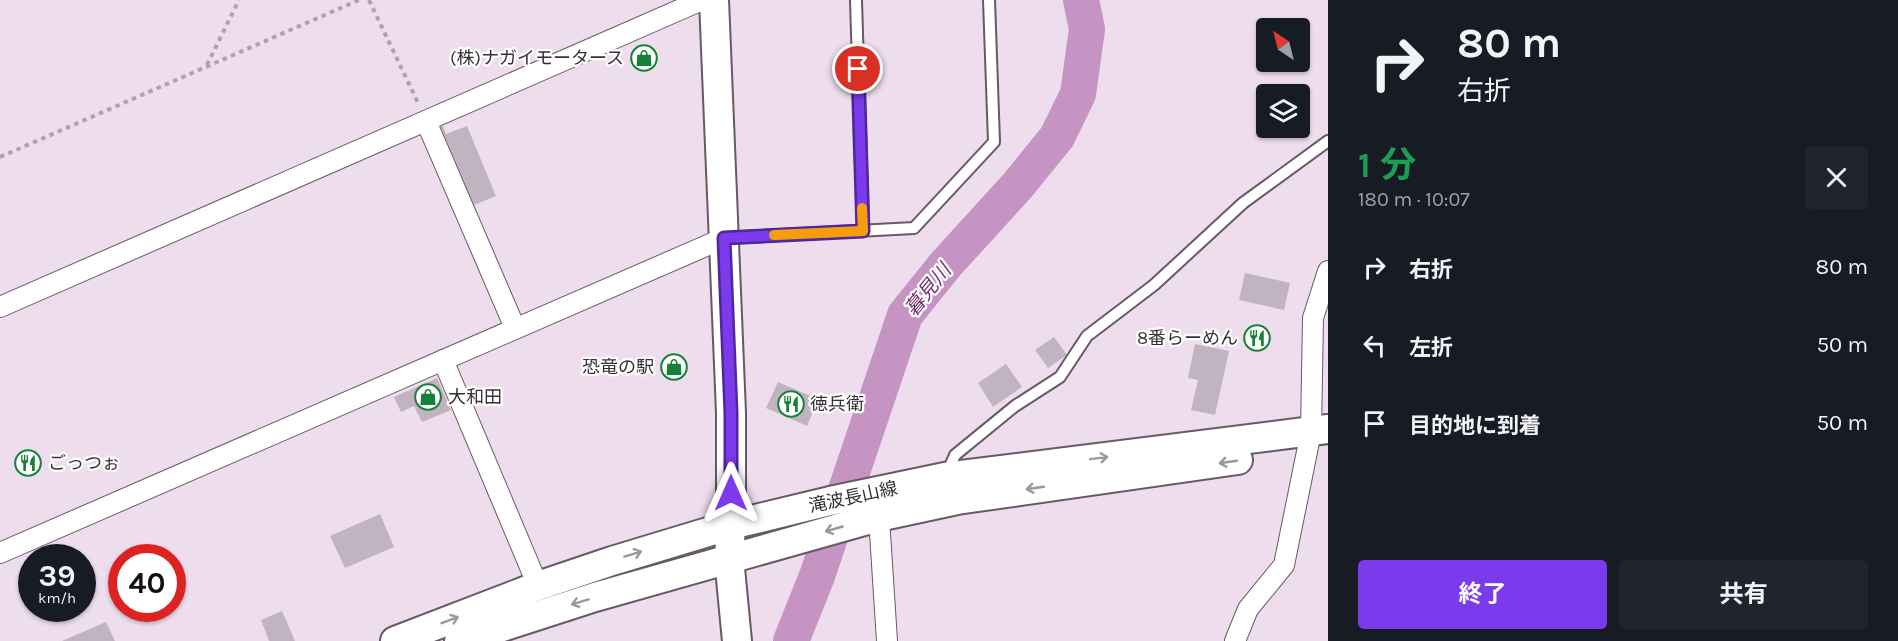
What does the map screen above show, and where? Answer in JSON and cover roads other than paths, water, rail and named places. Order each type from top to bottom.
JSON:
[{"type":"main road","points":[[714,0],[731,413],[729,558],[737,641]]},
{"type":"main road","name":"滝波長山線","points":[[459,641],[595,597],[797,539],[875,509],[945,477],[1318,440]]},
{"type":"main road","name":"滝波長山線","points":[[395,641],[538,586],[612,561],[731,525],[804,508],[875,509],[957,500],[1318,440]]},
{"type":"street","points":[[0,307],[702,0]]},
{"type":"street","points":[[426,121],[515,328]]},
{"type":"street","points":[[0,552],[724,238]]},
{"type":"street","points":[[1235,641],[1248,609],[1284,566],[1318,440],[1313,318],[1328,271]]},
{"type":"street","points":[[443,360],[538,586]]},
{"type":"street","points":[[875,509],[887,641]]},
{"type":"lane","points":[[856,0],[863,231]]},
{"type":"lane","points":[[724,238],[914,228],[994,142],[989,0]]},
{"type":"lane","points":[[945,477],[955,455],[1016,406],[1060,377],[1087,336],[1154,285],[1244,202],[1328,141]]},
{"type":"waterway","name":"暮見川","points":[[791,641],[817,576],[905,315],[946,264],[1018,185],[1057,137],[1078,94],[1087,29],[1081,0]]},
{"type":"place","name":"(株)ナガイモータース","points":[[644,58]]},
{"type":"place","name":"8番らーめん","points":[[1257,338]]},
{"type":"place","name":"恐竜の駅","points":[[674,367]]},
{"type":"place","name":"大和田","points":[[428,397]]},
{"type":"place","name":"徳兵衛","points":[[791,404]]},
{"type":"place","name":"ごっつぉ","points":[[28,463]]}]
